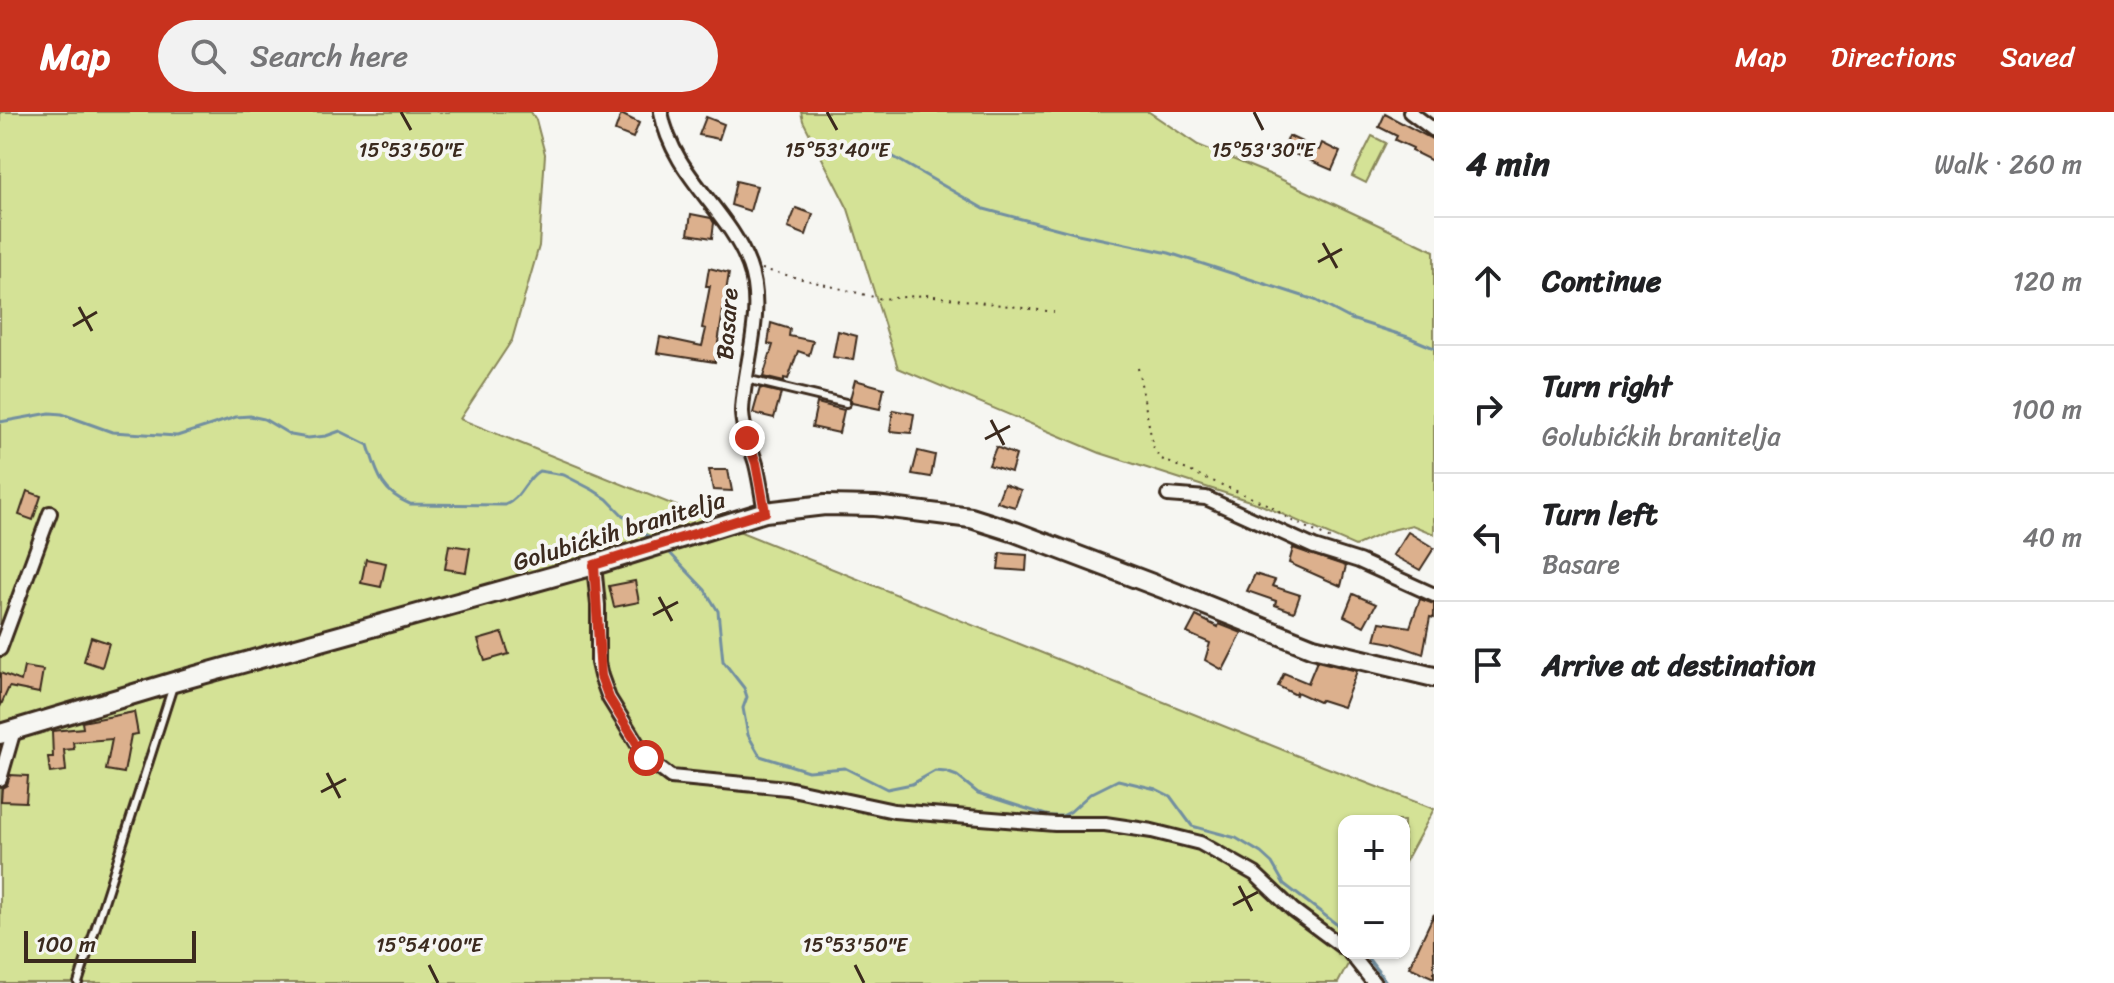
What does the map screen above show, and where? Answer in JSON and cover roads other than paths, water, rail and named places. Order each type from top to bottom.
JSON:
[{"type":"street","name":"Basare","points":[[661,112],[673,149],[741,249],[749,266],[755,317],[742,414],[756,463],[765,512]]},
{"type":"street","points":[[1410,112],[1434,130]]},
{"type":"street","points":[[1168,495],[1206,498],[1314,547],[1359,561],[1434,595]]},
{"type":"street","name":"Golubićkih branitelja","points":[[7,732],[174,682],[602,563],[765,512],[825,505],[875,506],[971,518],[1168,590],[1313,648],[1432,671]]},
{"type":"street","points":[[0,649],[50,513]]},
{"type":"street","points":[[602,563],[598,663],[605,687],[646,758],[671,777],[787,788],[894,811],[1055,824],[1105,824],[1152,831],[1200,843],[1255,874],[1293,910],[1338,944]]},
{"type":"street","points":[[0,779],[7,732]]},
{"type":"street","points":[[1355,959],[1374,983]]},
{"type":"lane","points":[[746,379],[846,403]]},
{"type":"lane","points":[[78,983],[174,682]]},
{"type":"waterway","points":[[878,148],[984,209],[1078,234],[1169,253],[1315,300],[1351,319],[1434,348]]},
{"type":"waterway","points":[[0,422],[50,413],[62,414],[112,432],[177,436],[236,417],[250,416],[264,419],[291,435],[308,438],[340,431],[368,445],[386,487],[410,504],[505,505],[539,471],[564,475],[593,490],[607,499],[639,532],[653,538]]},
{"type":"waterway","points":[[668,551],[705,590],[718,611],[723,661],[744,688],[747,697],[743,708],[748,735],[760,756],[808,771],[845,768],[887,789],[912,784],[935,771],[946,772],[957,776],[978,793],[1049,816],[1062,816],[1070,812],[1090,794],[1118,780],[1156,789],[1170,796],[1192,826],[1236,838],[1261,853],[1272,863],[1284,884],[1338,925]]},
{"type":"waterway","points":[[1369,959],[1387,983]]}]
